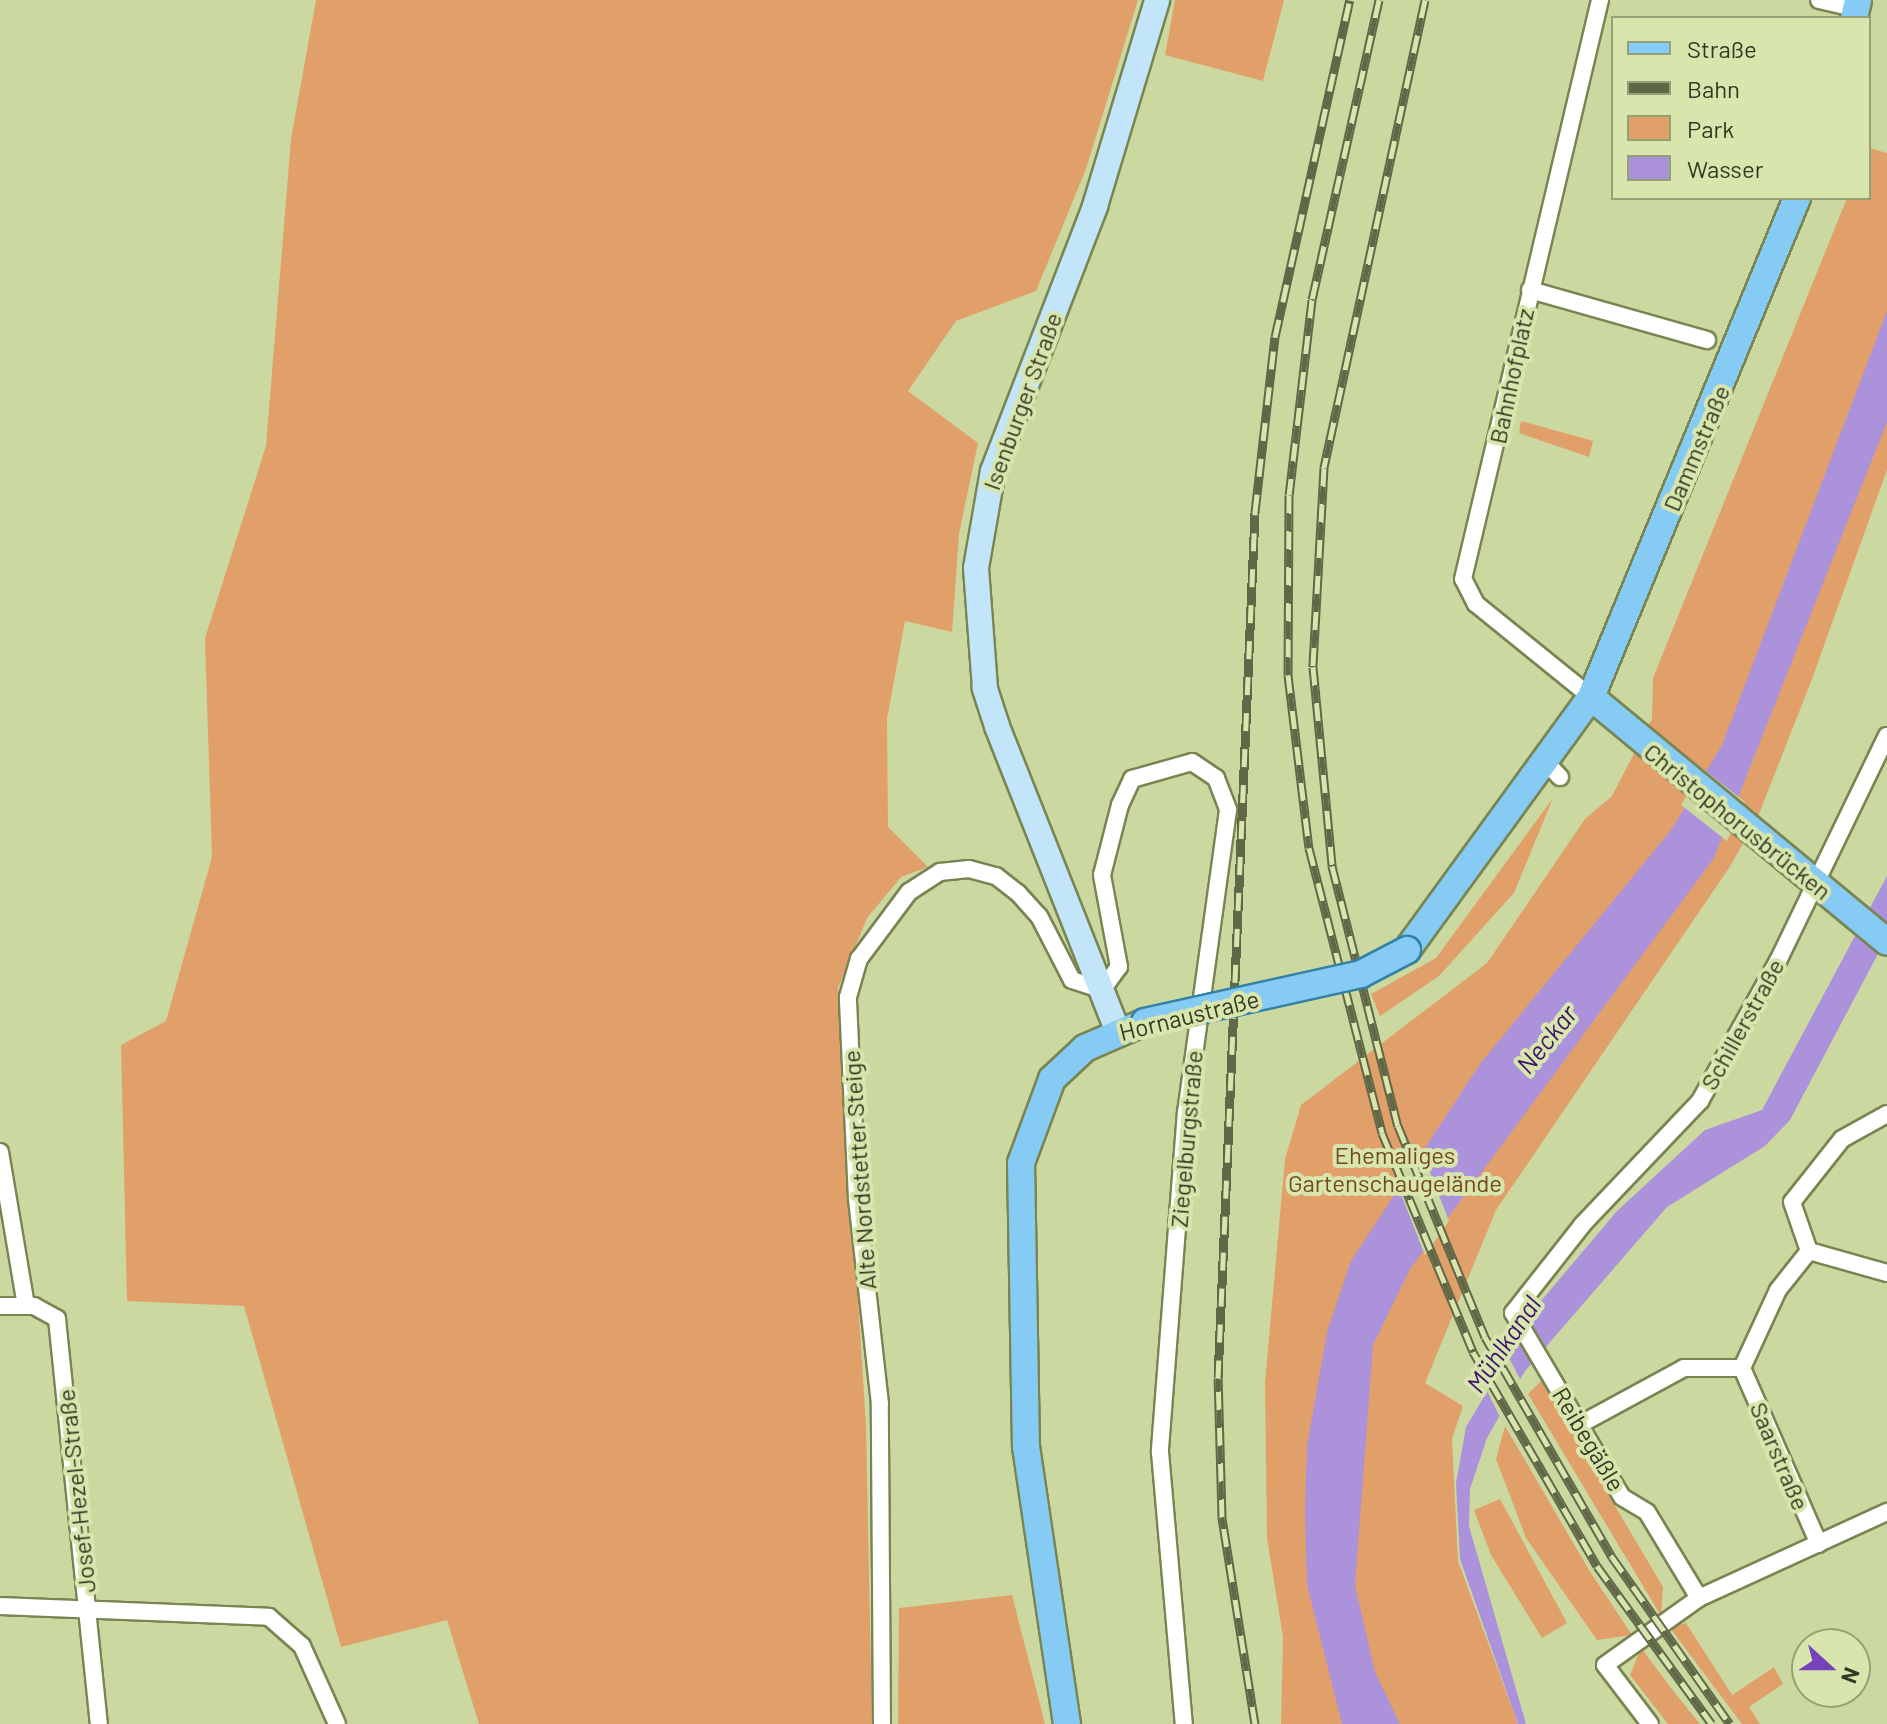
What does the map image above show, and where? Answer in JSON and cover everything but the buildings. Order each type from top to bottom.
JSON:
[{"type":"main road","name":"Dammstraße","points":[[1591,697],[1796,200]]},
{"type":"main road","name":"Christophorusbrücken","points":[[1591,697],[1637,739],[1887,942]]},
{"type":"main road","name":"Hornaustraße","points":[[1067,1724],[1026,1448],[1021,1163],[1052,1079],[1085,1048],[1145,1022],[1361,974],[1407,950],[1552,769],[1591,697]]},
{"type":"street","name":"Isenburger Straße","points":[[1118,1032],[993,713],[976,568],[993,471],[1095,206],[1157,0]]},
{"type":"street","name":"Bahnhofplatz","points":[[1591,697],[1464,588],[1530,290],[1600,0]]},
{"type":"street","points":[[1819,0],[1856,9]]},
{"type":"street","points":[[1530,290],[1703,336]]},
{"type":"street","name":"Schillerstraße","points":[[1517,1320],[1533,1287],[1700,1101],[1885,747]]},
{"type":"street","name":"Ziegelburgstraße","points":[[1102,990],[1119,967],[1102,875],[1120,805],[1132,779],[1192,762],[1216,778],[1228,810],[1186,1111],[1160,1452],[1184,1724]]},
{"type":"street","name":"Alte Nordstetter Steige","points":[[882,1724],[880,1404],[857,1199],[848,997],[859,959],[879,922],[909,892],[940,872],[969,869],[1018,893],[1039,916],[1072,980],[1102,990]]},
{"type":"street","points":[[1809,1251],[1792,1202],[1842,1139],[1887,1114]]},
{"type":"street","points":[[0,1152],[26,1306],[0,1306]]},
{"type":"street","points":[[1809,1251],[1887,1273]]},
{"type":"street","points":[[1579,1425],[1684,1368],[1742,1368],[1778,1290],[1809,1251]]},
{"type":"street","name":"Josef-Hezel-Straße","points":[[26,1306],[48,1310],[61,1336],[99,1724]]},
{"type":"street","name":"Reibegäßle","points":[[1517,1320],[1622,1497],[1647,1512],[1699,1598]]},
{"type":"street","name":"Saarstraße","points":[[1742,1368],[1819,1544]]},
{"type":"street","points":[[1650,1724],[1605,1665],[1699,1598],[1887,1512]]},
{"type":"street","points":[[0,1606],[269,1617],[302,1646],[337,1724]]},
{"type":"green space","points":[[316,0],[1138,0],[1086,169],[1036,291],[956,321],[908,391],[978,443],[959,534],[952,632],[905,621],[887,719],[888,827],[928,867],[901,877],[867,918],[838,988],[866,1425],[872,1724],[479,1724],[447,1620],[341,1647],[244,1306],[127,1301],[121,1045],[166,1021],[212,857],[205,638],[266,446],[291,139]]},
{"type":"green space","points":[[1175,0],[1284,0],[1263,81],[1165,55]]},
{"type":"green space","name":"Ehemaliges Gartenschaugelände","points":[[1871,149],[1887,153],[1887,470],[1812,679],[1757,819],[1729,868],[1496,1210],[1425,1383],[1463,1406],[1452,1439],[1458,1561],[1518,1724],[1281,1724],[1283,1637],[1267,1538],[1265,1383],[1285,1159],[1301,1105],[1487,963],[1585,819],[1612,796],[1652,719],[1653,678],[1846,200],[1871,200]]},
{"type":"green space","points":[[1521,421],[1593,441],[1589,457],[1519,433]]},
{"type":"green space","points":[[1553,798],[1514,893],[1439,976],[1380,1016],[1371,994],[1436,958]]},
{"type":"green space","points":[[1541,1381],[1663,1587],[1661,1616],[1528,1394]]},
{"type":"green space","points":[[1505,1426],[1589,1570],[1632,1635],[1597,1640],[1526,1538],[1496,1459]]},
{"type":"green space","points":[[1500,1499],[1567,1623],[1542,1638],[1491,1555],[1474,1510]]},
{"type":"green space","points":[[1012,1595],[1045,1724],[898,1724],[899,1608]]},
{"type":"green space","points":[[1686,1623],[1732,1695],[1774,1667],[1783,1684],[1749,1707],[1760,1724],[1742,1724],[1670,1628]]},
{"type":"green space","points":[[1641,1648],[1700,1724],[1668,1724],[1630,1675]]},
{"type":"water","name":"Neckar","points":[[1887,311],[1887,422],[1714,858],[1410,1269],[1373,1345],[1355,1585],[1375,1672],[1400,1724],[1342,1724],[1307,1585],[1305,1511],[1307,1446],[1327,1332],[1351,1261],[1480,1064],[1671,830],[1722,745]]},
{"type":"water","points":[[1887,876],[1887,937],[1790,1120],[1765,1146],[1667,1207],[1525,1371],[1487,1438],[1470,1489],[1469,1526],[1526,1724],[1518,1724],[1460,1559],[1456,1483],[1466,1427],[1541,1301],[1617,1211],[1705,1130],[1762,1110]]},
{"type":"pier","points":[[1703,769],[1745,802],[1727,841],[1681,805]]},
{"type":"pier","points":[[1419,1144],[1449,1221],[1425,1255],[1395,1179]]},
{"type":"pier","points":[[1505,1350],[1522,1383],[1501,1419],[1483,1383]]},
{"type":"railway","points":[[1255,1724],[1222,1517],[1218,1378],[1255,512],[1275,337],[1350,0]]},
{"type":"railway","points":[[1379,0],[1312,300],[1289,495],[1288,675],[1309,848],[1382,1133],[1473,1352],[1597,1566],[1712,1724]]},
{"type":"railway","points":[[1425,0],[1324,468],[1313,667],[1332,866],[1398,1126],[1485,1337],[1612,1557],[1730,1724]]},
{"type":"water label","name":"Mühlkanal","points":[[1503,1344]]}]
